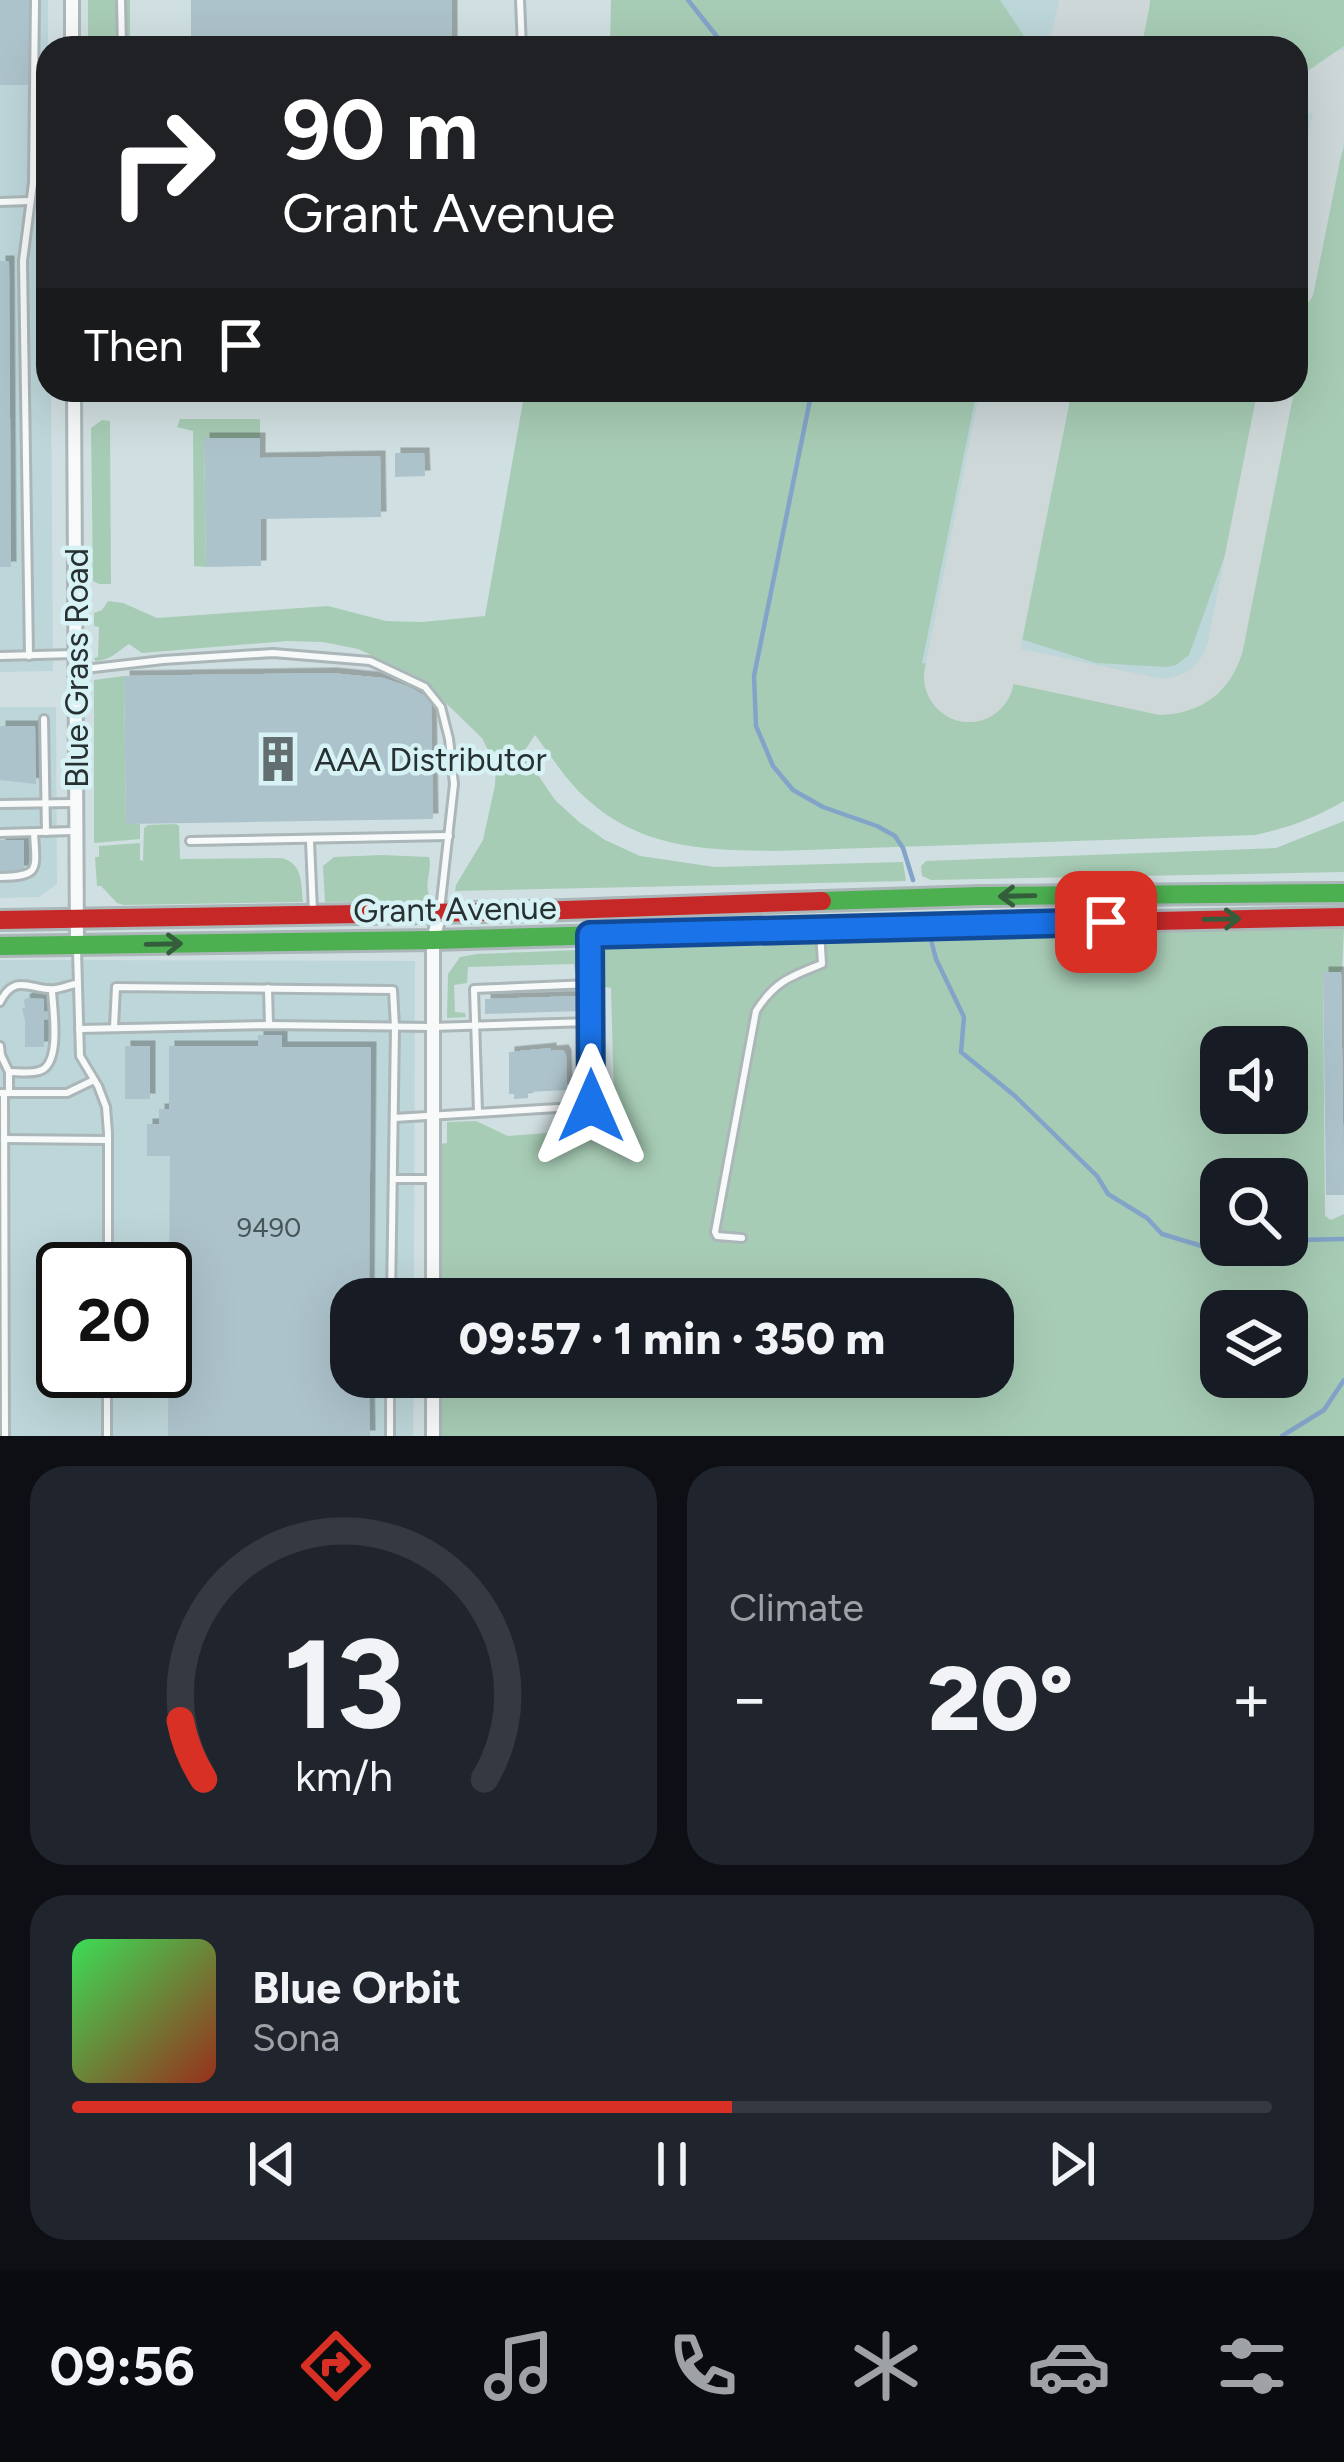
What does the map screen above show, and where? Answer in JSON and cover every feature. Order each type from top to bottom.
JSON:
[{"type":"main road","name":"Grant Avenue","points":[[0,920],[1344,892]]},
{"type":"main road","name":"Grant Avenue","points":[[0,946],[433,940],[1344,916]]},
{"type":"street","points":[[72,0],[72,36]]},
{"type":"street","name":"Blue Grass Road","points":[[74,402],[77,946]]},
{"type":"street","points":[[433,1278],[433,940],[440,913]]},
{"type":"street","points":[[433,1398],[433,1436]]},
{"type":"lane","points":[[29,656],[23,261],[33,183],[35,0]]},
{"type":"lane","points":[[121,0],[122,36]]},
{"type":"lane","points":[[520,0],[521,36]]},
{"type":"lane","points":[[0,202],[29,201]]},
{"type":"lane","points":[[0,656],[76,662],[273,653],[370,661],[425,688],[441,707],[454,784],[440,913]]},
{"type":"lane","points":[[44,718],[46,832]]},
{"type":"lane","points":[[0,804],[76,802]]},
{"type":"lane","points":[[0,833],[76,831]]},
{"type":"lane","points":[[0,877],[32,873],[36,866],[34,832]]},
{"type":"lane","points":[[190,841],[449,836]]},
{"type":"lane","points":[[310,840],[314,915]]},
{"type":"lane","points":[[742,1238],[715,1232],[756,1011],[779,982],[822,964],[820,928]]},
{"type":"lane","points":[[394,1118],[591,1106],[590,935]]},
{"type":"lane","points":[[77,946],[80,1056],[106,1107],[108,1242]]},
{"type":"lane","points":[[0,1002],[2,992],[17,986],[31,984],[52,991],[78,984]]},
{"type":"lane","points":[[478,1112],[474,989],[590,984]]},
{"type":"lane","points":[[114,1027],[116,987],[393,990],[392,1278]]},
{"type":"lane","points":[[268,988],[269,1025]]},
{"type":"lane","points":[[9,1072],[44,1070],[51,1062],[52,991]]},
{"type":"lane","points":[[79,1029],[590,1022]]},
{"type":"lane","points":[[0,1046],[9,1072],[2,1122],[5,1436]]},
{"type":"lane","points":[[4,1094],[68,1094],[94,1080]]},
{"type":"lane","points":[[4,1138],[108,1140]]},
{"type":"lane","points":[[393,1179],[432,1179]]},
{"type":"lane","points":[[106,1436],[107,1398]]},
{"type":"lane","points":[[390,1398],[390,1436]]},
{"type":"shaded area","points":[[0,0],[48,0],[48,36],[36,36],[36,402],[51,402],[53,671],[0,672]]},
{"type":"shaded area","points":[[691,0],[1344,0],[1344,771],[965,838],[634,402],[1308,402],[1308,36],[685,36]]},
{"type":"shaded area","points":[[0,707],[56,707],[57,884],[39,897],[0,898]]},
{"type":"shaded area","points":[[0,960],[415,961],[414,1278],[330,1278],[330,1398],[414,1398],[413,1436],[0,1436]]},
{"type":"green space","points":[[88,0],[130,0],[130,36],[88,36]]},
{"type":"green space","points":[[611,0],[1000,0],[1024,36],[610,36]]},
{"type":"green space","points":[[1150,0],[1344,0],[1344,46],[1308,71],[1308,36],[1143,36]]},
{"type":"green space","points":[[1344,148],[1344,801],[1290,826],[1255,835],[775,851],[700,847],[653,837],[609,816],[573,785],[535,735],[523,753],[555,800],[605,840],[640,856],[715,867],[903,862],[906,881],[455,891],[483,840],[496,766],[482,738],[420,678],[358,649],[323,642],[142,653],[129,644],[95,661],[99,627],[94,626],[94,613],[108,601],[157,618],[328,606],[386,621],[485,616],[523,402],[975,402],[922,663],[1145,710],[1191,704],[1223,679],[1238,649],[1288,402],[1308,402],[1308,299],[1331,183]]},
{"type":"green space","points":[[1070,402],[1256,402],[1225,555],[1189,655],[1167,667],[1096,663],[1021,639]]},
{"type":"green space","points":[[180,419],[260,419],[260,438],[204,439],[206,567],[194,566],[193,431],[177,427]]},
{"type":"green space","points":[[102,420],[110,421],[111,584],[93,581],[91,428]]},
{"type":"green space","points":[[124,676],[126,823],[140,824],[140,839],[94,843],[94,680]]},
{"type":"green space","points":[[1344,821],[1344,872],[931,880],[922,876],[926,861],[1276,848]]},
{"type":"green space","points":[[176,824],[180,859],[281,858],[297,869],[303,902],[124,905],[97,886],[99,846],[140,843],[143,861],[144,828]]},
{"type":"green space","points":[[334,857],[429,857],[428,890],[433,901],[325,902],[323,866]]},
{"type":"green space","points":[[1344,929],[1342,970],[1323,973],[1325,1216],[1331,1220],[1344,1214],[1344,1436],[441,1436],[441,1398],[1014,1398],[1014,1278],[441,1278],[441,1144],[447,1143],[447,1122],[476,1121],[508,1136],[575,1131],[605,1100],[614,1098],[611,988],[600,986],[599,949],[617,949],[618,944]]},
{"type":"green space","points":[[580,950],[578,974],[574,964],[468,967],[467,983],[454,985],[455,1012],[466,1017],[447,1018],[448,974],[460,957]]},
{"type":"building","points":[[0,0],[32,0],[32,85],[0,85]]},
{"type":"building","points":[[191,0],[452,0],[452,36],[191,36]]},
{"type":"building","points":[[0,261],[9,261],[11,567],[0,567]]},
{"type":"building","points":[[204,438],[260,438],[260,458],[380,456],[381,517],[261,519],[261,566],[206,567]]},
{"type":"building","points":[[395,453],[424,453],[425,476],[395,477]]},
{"type":"building","name":"AAA Distributor","points":[[331,673],[383,678],[431,699],[433,819],[126,824],[124,676]]},
{"type":"building","points":[[0,726],[35,726],[36,784],[0,780]]},
{"type":"building","points":[[0,840],[24,840],[24,871],[0,872]]},
{"type":"building","points":[[1323,972],[1341,972],[1344,1195],[1326,1195]]},
{"type":"building","points":[[581,996],[582,1011],[485,1014],[485,999]]},
{"type":"building","points":[[27,998],[44,999],[44,1012],[49,1011],[44,1020],[44,1047],[25,1047],[22,1008]]},
{"type":"building","points":[[258,1035],[282,1035],[282,1047],[371,1047],[369,1278],[330,1278],[330,1398],[369,1398],[370,1436],[168,1436],[168,1398],[192,1398],[192,1242],[169,1242],[170,1156],[147,1156],[147,1124],[159,1124],[159,1109],[169,1109],[169,1046],[258,1046]]},
{"type":"building","points":[[125,1046],[150,1046],[150,1099],[125,1099]]},
{"type":"building","points":[[551,1048],[566,1055],[567,1090],[528,1092],[528,1098],[514,1099],[509,1094],[509,1052]]},
{"type":"waterway","points":[[688,0],[716,36]]},
{"type":"waterway","points":[[810,402],[754,676],[756,726],[773,766],[793,790],[895,836],[913,880]]},
{"type":"waterway","points":[[931,940],[964,1017],[961,1052],[1015,1096],[1097,1176],[1108,1194],[1147,1218],[1162,1234],[1225,1253],[1276,1250],[1297,1240],[1344,1239]]},
{"type":"waterway","points":[[1282,1436],[1324,1410],[1344,1380]]},
{"type":"taxiway","points":[[1101,19],[1103,36]]},
{"type":"taxiway","points":[[1308,93],[1344,68]]},
{"type":"taxiway","points":[[1308,229],[1336,89],[1344,73]]},
{"type":"taxiway","points":[[973,657],[1161,697],[1184,693],[1202,683],[1225,648],[1274,402]]},
{"type":"runway","points":[[1098,36],[1105,0]]},
{"type":"runway","points":[[969,677],[1024,402]]},
{"type":"traffic: fast","points":[[822,901],[1344,893]]},
{"type":"traffic: fast","points":[[0,946],[915,926]]},
{"type":"traffic: jam","points":[[0,920],[822,901]]},
{"type":"traffic: jam","points":[[915,926],[1344,917]]},
{"type":"place","name":"AAA Distributor","points":[[278,759]]},
{"type":"route","points":[[591,1106],[590,935],[1106,922]]}]
